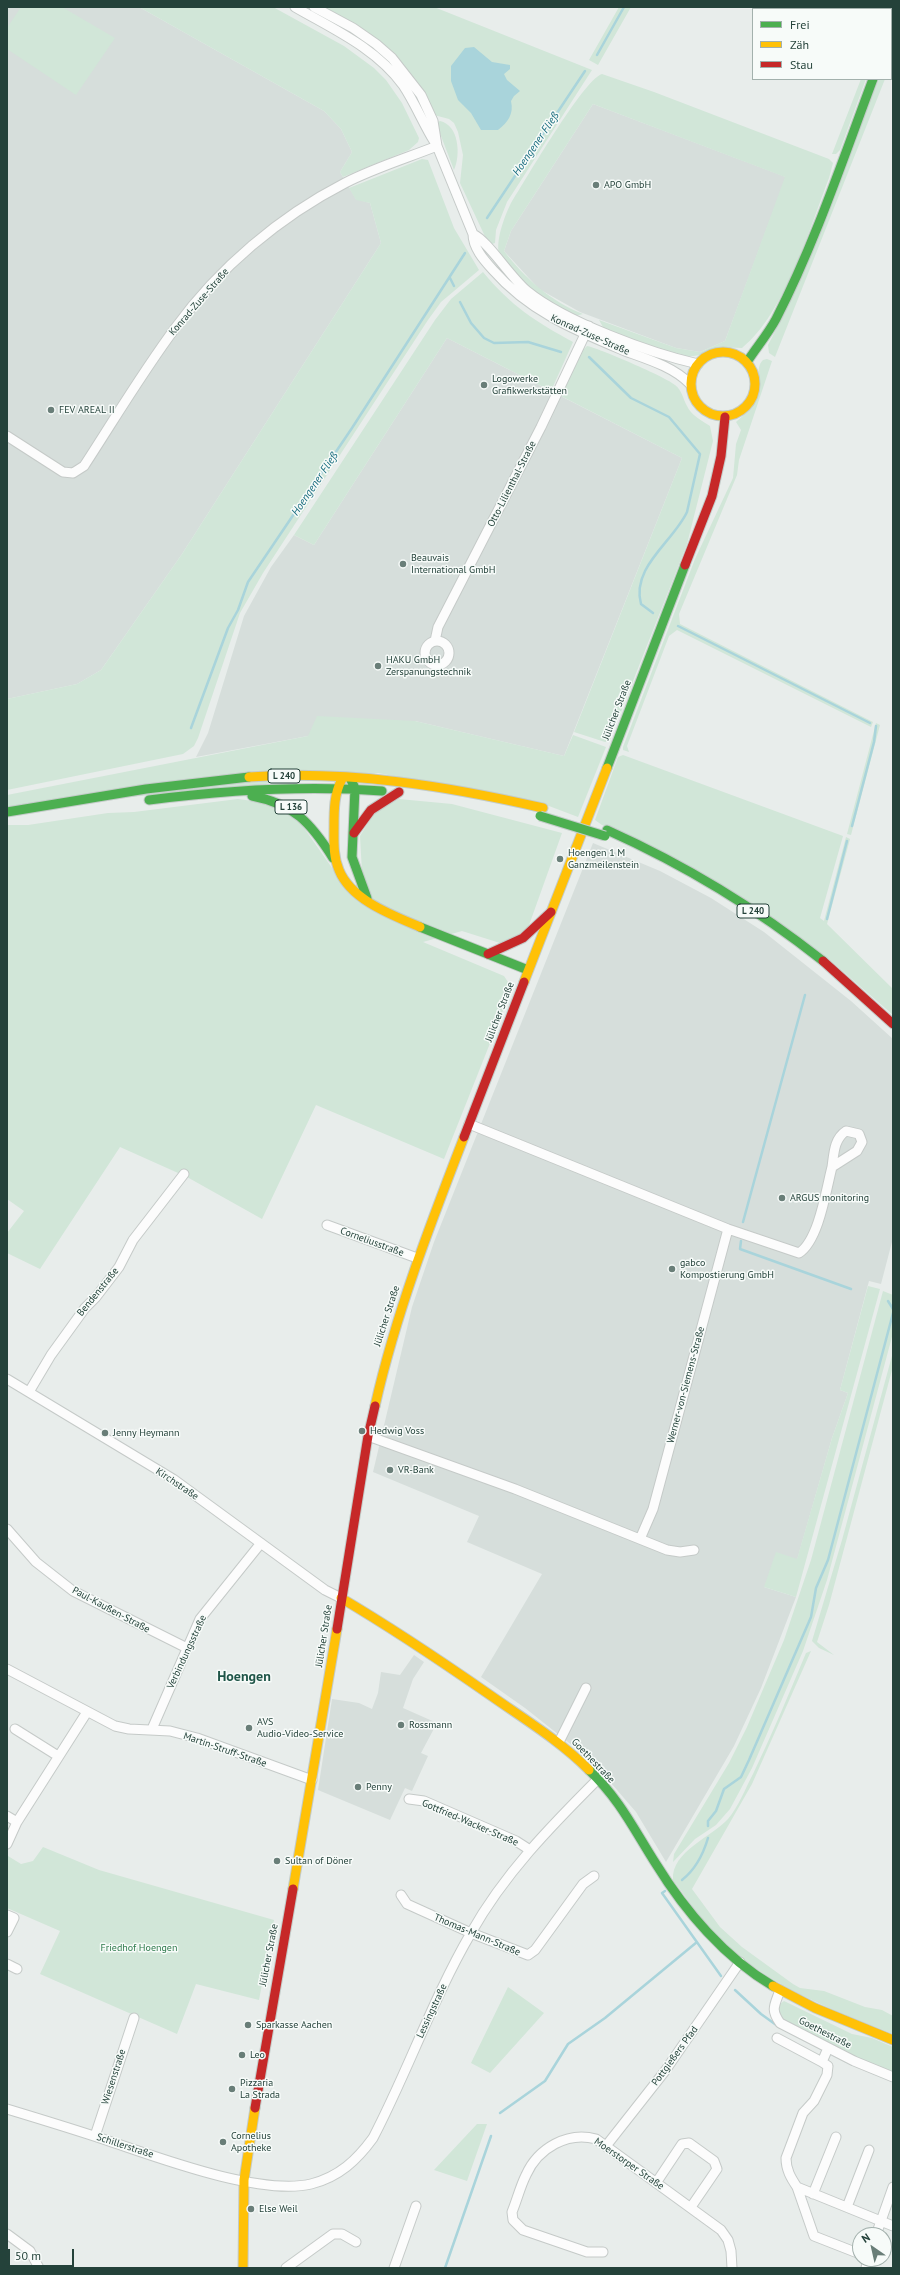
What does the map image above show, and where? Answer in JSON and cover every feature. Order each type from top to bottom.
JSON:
[{"type":"main road","points":[[747,362],[774,320],[790,288],[827,201],[873,80]]},
{"type":"main road","points":[[716,352],[728,352],[738,355],[747,362],[754,378],[753,396],[747,406],[737,414],[726,417],[715,416],[705,412],[697,404],[692,394],[690,384],[692,373],[706,356],[716,352]]},
{"type":"main road","name":"Jülicher Straße","points":[[243,2268],[244,2180],[269,2016],[312,1780],[368,1436],[387,1352],[417,1258],[712,496],[720,464],[726,417]]},
{"type":"main road","name":"L 240","points":[[7,812],[224,779],[284,776],[347,776],[451,789],[541,812],[645,846],[694,872],[771,923],[818,958],[893,1024]]},
{"type":"main road","points":[[347,776],[355,788],[352,838],[354,866],[369,900]]},
{"type":"main road","name":"L 136","points":[[337,864],[334,848],[334,798],[337,787],[347,776]]},
{"type":"main road","name":"L 240","points":[[140,801],[219,791],[337,787],[402,793],[371,810],[352,838]]},
{"type":"main road","name":"L 136","points":[[219,791],[268,798],[289,806],[314,829],[337,864],[347,883],[369,900],[396,917],[528,970]]},
{"type":"main road","name":"L 240","points":[[436,797],[466,800],[541,812]]},
{"type":"main road","points":[[7,820],[101,806]]},
{"type":"main road","points":[[488,954],[512,946],[530,933],[550,912]]},
{"type":"main road","name":"Goethestraße","points":[[341,1598],[380,1621],[559,1742],[598,1779],[629,1818],[660,1872],[693,1916],[740,1962],[780,1990],[843,2021],[893,2040]]},
{"type":"street","name":"Konrad-Zuse-Straße","points":[[295,7],[344,35],[381,60],[403,86],[437,146],[473,234],[481,238],[510,275],[528,291],[550,307],[586,330],[683,376],[690,384]]},
{"type":"street","name":"Konrad-Zuse-Straße","points":[[314,7],[353,28],[392,58],[421,95],[433,121],[437,146]]},
{"type":"street","name":"Konrad-Zuse-Straße","points":[[7,436],[63,472],[73,473],[84,466],[175,328],[223,272],[264,236],[309,205],[345,183],[437,146]]},
{"type":"street","name":"Konrad-Zuse-Straße","points":[[586,330],[672,358],[698,364]]},
{"type":"street","name":"Otto-Lilienthal-Straße","points":[[435,641],[438,627],[542,428],[586,330]]},
{"type":"street","points":[[469,1124],[728,1230],[799,1253],[806,1248],[815,1230],[832,1167]]},
{"type":"street","name":"Bendenstraße","points":[[29,1392],[51,1355],[85,1308],[96,1297],[119,1267],[133,1240],[184,1174]]},
{"type":"street","name":"Corneliusstraße","points":[[327,1225],[417,1258]]},
{"type":"street","name":"Werner-von-Siemens-Straße","points":[[640,1539],[653,1509],[728,1230]]},
{"type":"street","name":"Kirchstraße","points":[[7,1379],[173,1479],[325,1590],[341,1598]]},
{"type":"street","points":[[368,1436],[515,1489],[667,1550],[680,1552],[694,1550]]},
{"type":"street","name":"Paul-Kaußen-Straße","points":[[7,1529],[36,1562],[73,1591],[187,1648]]},
{"type":"street","name":"Verbindungsstraße","points":[[152,1729],[200,1619],[260,1543]]},
{"type":"street","name":"Martin-Struff-Straße","points":[[7,1669],[116,1726],[129,1729],[170,1731],[197,1738],[312,1780]]},
{"type":"street","points":[[559,1742],[586,1688]]},
{"type":"street","points":[[7,1844],[16,1822],[87,1712]]},
{"type":"street","points":[[16,1729],[58,1756]]},
{"type":"street","name":"Lessingstraße","points":[[244,2180],[283,2186],[312,2184],[340,2172],[354,2162],[373,2138],[470,1933],[509,1876],[530,1850],[598,1779]]},
{"type":"street","name":"Gottfried-Wacker-Straße","points":[[409,1800],[424,1801],[516,1841],[530,1850]]},
{"type":"street","points":[[7,1816],[16,1822]]},
{"type":"street","name":"Thomas-Mann-Straße","points":[[401,1894],[407,1904],[470,1933],[528,1956],[535,1950],[583,1884],[594,1876]]},
{"type":"street","points":[[7,1915],[14,1918],[7,1932]]},
{"type":"street","name":"Pottgießers Pfad","points":[[606,2146],[665,2071],[740,1962]]},
{"type":"street","points":[[7,1964],[17,1969]]},
{"type":"street","name":"Goethestraße","points":[[780,1990],[773,2010],[780,2023],[828,2048],[893,2077]]},
{"type":"street","name":"Wiesenstraße","points":[[95,2136],[134,2018]]},
{"type":"street","points":[[778,2038],[828,2066],[827,2075],[814,2101],[803,2113],[786,2158],[786,2165],[789,2176],[797,2187],[814,2236],[852,2251]]},
{"type":"street","points":[[822,2062],[828,2048]]},
{"type":"street","name":"Schillerstraße","points":[[7,2109],[183,2165],[244,2180]]},
{"type":"street","name":"Moerstorper Straße","points":[[603,2252],[587,2252],[523,2230],[517,2227],[512,2216],[526,2175],[531,2166],[550,2147],[562,2140],[585,2136],[596,2139],[712,2222],[724,2235],[731,2251],[732,2268]]},
{"type":"street","points":[[813,2194],[836,2137]]},
{"type":"street","points":[[656,2183],[682,2144],[689,2143],[714,2161],[717,2169],[691,2207]]},
{"type":"street","points":[[847,2207],[869,2150]]},
{"type":"street","points":[[797,2187],[893,2226]]},
{"type":"street","points":[[878,2227],[893,2188]]},
{"type":"street","points":[[394,2268],[416,2206]]},
{"type":"street","points":[[7,2234],[30,2251],[39,2268]]},
{"type":"street","points":[[286,2268],[333,2234],[342,2234],[356,2242]]},
{"type":"shaded area","points":[[7,7],[139,7],[324,111],[341,129],[352,152],[340,172],[356,199],[370,203],[381,243],[182,554],[101,670],[77,684],[7,699]]},
{"type":"shaded area","points":[[593,104],[786,177],[725,341],[700,352],[676,348],[580,312],[539,289],[504,251],[511,231]]},
{"type":"shaded area","points":[[447,338],[682,458],[564,756],[415,721],[308,736],[196,757],[208,733],[244,616],[271,567],[294,535],[314,545]]},
{"type":"shaded area","points":[[593,843],[660,871],[711,898],[764,932],[851,1001],[893,1039],[893,1238],[881,1284],[869,1281],[840,1390],[848,1393],[832,1438],[797,1560],[764,1587],[796,1597],[761,1688],[734,1746],[666,1862],[636,1812],[592,1761],[525,1708],[481,1677],[542,1574],[467,1542],[479,1516],[373,1472],[412,1307],[434,1242]]},
{"type":"shaded area","points":[[414,1655],[424,1662],[413,1679],[403,1708],[437,1723],[421,1753],[428,1756],[412,1791],[405,1788],[390,1820],[318,1790],[332,1699],[359,1703],[372,1709],[378,1693],[381,1672],[400,1675]]},
{"type":"green space","points":[[21,7],[62,7],[115,38],[76,95],[7,49],[7,28]]},
{"type":"green space","points":[[139,7],[273,7],[344,46],[374,68],[386,80],[402,103],[419,138],[418,142],[409,150],[343,177],[340,172],[352,152],[341,129],[324,111]]},
{"type":"green space","points":[[321,7],[434,7],[592,70],[507,202],[496,230],[495,243],[489,245],[460,183],[463,155],[458,132],[454,123],[449,119],[434,115],[409,74]]},
{"type":"green space","points":[[619,7],[631,7],[598,65],[589,60]]},
{"type":"green space","points":[[602,74],[654,92],[829,159],[833,163],[829,178],[804,245],[783,293],[771,314],[757,333],[742,348],[717,347],[701,355],[685,357],[610,332],[603,327],[599,320],[676,348],[700,352],[725,341],[785,177],[593,104],[511,231],[504,251],[539,288],[571,309],[583,314],[575,316],[533,290],[513,274],[500,257],[498,244],[499,237],[503,222],[511,203],[569,112],[593,80]]},
{"type":"green space","points":[[861,80],[866,80],[840,150],[836,154],[832,154]]},
{"type":"green space","points":[[879,80],[885,80],[775,357],[769,353],[768,345],[784,314]]},
{"type":"green space","points":[[440,121],[451,128],[457,141],[458,149],[454,170],[436,123]]},
{"type":"green space","points":[[422,159],[428,160],[454,228],[479,270],[441,302],[428,320],[263,573],[240,613],[194,746],[183,754],[7,790],[7,699],[77,684],[101,670],[182,554],[381,243],[370,203],[356,200],[349,188]]},
{"type":"green space","points":[[483,272],[503,294],[524,312],[573,342],[551,391],[447,338],[314,545],[294,535],[435,320],[451,299]]},
{"type":"green space","points":[[587,346],[632,363],[670,381],[681,392],[691,412],[697,418],[710,426],[713,441],[687,544],[609,742],[574,732],[682,458],[561,396],[583,350]]},
{"type":"green space","points":[[767,359],[772,361],[739,460],[737,475],[679,614],[680,624],[873,722],[871,727],[677,630],[669,636],[627,746],[629,752],[623,750],[695,559],[733,478],[736,444],[741,430],[736,422],[755,402],[758,391],[758,373],[760,364],[763,360]]},
{"type":"green space","points":[[317,716],[415,721],[564,756],[573,735],[606,747],[578,817],[549,806],[378,773],[7,809],[7,795],[308,736]]},
{"type":"green space","points":[[876,723],[880,725],[851,835],[847,834]]},
{"type":"green space","points":[[623,755],[843,836],[820,918],[824,921],[846,837],[850,839],[827,924],[893,989],[893,1015],[830,960],[628,836],[602,825],[595,820],[618,757]]},
{"type":"green space","points":[[238,799],[268,803],[295,815],[351,895],[362,872],[360,836],[375,812],[399,799],[452,804],[562,833],[528,928],[514,939],[500,943],[462,931],[423,942],[504,976],[512,988],[444,1159],[316,1105],[262,1219],[187,1177],[120,1147],[40,1269],[7,1253],[7,1233],[24,1211],[7,1199],[7,825],[28,825],[108,813],[134,812]]},
{"type":"green space","points":[[868,1286],[880,1289],[796,1597],[764,1587],[776,1552],[797,1559],[832,1438],[848,1393],[840,1390]]},
{"type":"green space","points":[[883,1291],[893,1295],[893,1333],[827,1580],[803,1651],[752,1768],[730,1809],[716,1825],[695,1839],[673,1862],[674,1854],[729,1763],[747,1727],[784,1640],[811,1560]]},
{"type":"green space","points":[[893,1352],[892,1370],[829,1605],[817,1642],[834,1655],[819,1648],[812,1641],[842,1540]]},
{"type":"green space","points":[[811,1651],[752,1784],[692,1889],[720,1927],[742,1947],[793,1984],[800,1988],[824,1991],[865,2007],[882,2010],[893,2016],[893,2034],[802,1995],[759,1971],[713,1933],[673,1880],[674,1870],[678,1861],[694,1845],[721,1826],[735,1809],[767,1744],[806,1653]]},
{"type":"green space","name":"Friedhof Hoengen","points":[[43,1847],[99,1870],[274,1920],[259,2000],[196,1984],[177,2034],[40,1974],[60,1931],[7,1908],[7,1858],[8,1856],[21,1864],[33,1861]]},
{"type":"green space","points":[[508,1987],[544,2013],[490,2073],[471,2063]]},
{"type":"green space","points":[[784,2001],[852,2034],[872,2038],[893,2047],[893,2074],[869,2064],[783,2020],[778,2010],[780,2004]]},
{"type":"green space","points":[[477,2124],[487,2124],[467,2181],[434,2170]]},
{"type":"water","points":[[474,47],[492,62],[510,65],[510,69],[504,74],[507,80],[520,91],[511,101],[511,114],[505,124],[498,130],[481,130],[471,113],[458,100],[451,81],[451,66],[465,48]]},
{"type":"waterway","name":"Hoengener Fließ","points":[[597,55],[624,7]]},
{"type":"waterway","name":"Hoengener Fließ","points":[[487,218],[585,71]]},
{"type":"waterway","name":"Hoengener Fließ","points":[[191,728],[228,628],[238,610],[248,582],[352,428],[465,253]]},
{"type":"waterway","points":[[450,278],[454,286]]},
{"type":"waterway","points":[[460,302],[471,323],[484,338],[494,343],[528,342],[561,352]]},
{"type":"waterway","points":[[589,357],[631,398],[669,417],[700,454],[687,512],[681,523],[655,555],[642,578],[640,591],[641,604],[653,613]]},
{"type":"waterway","points":[[678,626],[870,723]]},
{"type":"waterway","points":[[852,826],[874,742],[876,726]]},
{"type":"waterway","points":[[827,919],[847,841]]},
{"type":"waterway","points":[[743,1222],[805,995]]},
{"type":"waterway","points":[[741,1241],[740,1249],[851,1289]]},
{"type":"waterway","points":[[888,1301],[893,1309]]},
{"type":"waterway","points":[[708,1826],[708,1821],[716,1811],[724,1789],[741,1777],[811,1617],[816,1588],[828,1560],[893,1313]]},
{"type":"waterway","points":[[682,1880],[687,1876],[698,1861],[708,1838]]},
{"type":"waterway","points":[[665,1891],[662,1893],[721,1976]]},
{"type":"waterway","points":[[500,2113],[545,2081],[568,2044],[605,2018],[697,1942]]},
{"type":"waterway","points":[[735,1990],[761,2014],[779,2027]]},
{"type":"waterway","points":[[445,2268],[491,2136]]},
{"type":"traffic: fast","points":[[747,362],[776,319],[803,261],[828,200],[873,80]]},
{"type":"traffic: fast","points":[[607,768],[685,565]]},
{"type":"traffic: fast","points":[[7,812],[146,789],[249,777]]},
{"type":"traffic: fast","points":[[351,780],[355,788],[352,857],[367,898]]},
{"type":"traffic: fast","points":[[149,800],[236,791],[324,788],[382,791]]},
{"type":"traffic: fast","points":[[252,796],[279,804],[300,817],[309,825],[333,858]]},
{"type":"traffic: fast","points":[[540,816],[605,836]]},
{"type":"traffic: fast","points":[[607,830],[692,873],[746,905],[823,961]]},
{"type":"traffic: fast","points":[[420,927],[528,970]]},
{"type":"traffic: fast","points":[[589,1770],[610,1793],[626,1815],[667,1882],[693,1916],[707,1932],[739,1962],[755,1975],[773,1986]]},
{"type":"traffic: slow","points":[[717,352],[729,352],[746,361],[753,372],[755,384],[753,396],[746,407],[729,416],[717,416],[705,411],[696,402],[691,390],[691,378],[696,366],[705,357],[717,352]]},
{"type":"traffic: slow","points":[[524,982],[607,768]]},
{"type":"traffic: slow","points":[[249,777],[286,775],[360,778],[434,787],[543,808]]},
{"type":"traffic: slow","points":[[342,779],[336,796],[334,814],[334,848],[339,870],[345,881],[363,898],[385,912],[420,927]]},
{"type":"traffic: slow","points":[[375,1406],[383,1371],[403,1303],[426,1236],[464,1137]]},
{"type":"traffic: slow","points":[[341,1598],[416,1645],[528,1721],[566,1749],[589,1770]]},
{"type":"traffic: slow","points":[[293,1889],[337,1629]]},
{"type":"traffic: slow","points":[[773,1986],[815,2008],[893,2040]]},
{"type":"traffic: slow","points":[[243,2268],[244,2180],[255,2108]]},
{"type":"traffic: jam","points":[[685,565],[712,496],[721,456],[725,417]]},
{"type":"traffic: jam","points":[[354,833],[371,810],[399,792]]},
{"type":"traffic: jam","points":[[488,954],[523,938],[551,912]]},
{"type":"traffic: jam","points":[[823,961],[893,1024]]},
{"type":"traffic: jam","points":[[464,1137],[524,982]]},
{"type":"traffic: jam","points":[[337,1629],[368,1436],[375,1406]]},
{"type":"traffic: jam","points":[[255,2108],[293,1889]]},
{"type":"place","name":"APO GmbH","points":[[596,185]]},
{"type":"place","name":"Logowerke Grafikwerkstätten","points":[[484,385]]},
{"type":"place","name":"FEV AREAL II","points":[[51,410]]},
{"type":"place","name":"Beauvais International GmbH","points":[[403,564]]},
{"type":"place","name":"HAKU GmbH Zerspanungstechnik","points":[[378,666]]},
{"type":"place","name":"Hoengen 1 M Ganzmeilenstein","points":[[560,859]]},
{"type":"place","name":"ARGUS monitoring","points":[[782,1198]]},
{"type":"place","name":"gabco Kompostierung GmbH","points":[[672,1269]]},
{"type":"place","name":"Hedwig Voss","points":[[362,1431]]},
{"type":"place","name":"Jenny Heymann","points":[[105,1433]]},
{"type":"place","name":"VR-Bank","points":[[390,1470]]},
{"type":"place","name":"Rossmann","points":[[401,1725]]},
{"type":"place","name":"AVS Audio-Video-Service","points":[[249,1728]]},
{"type":"place","name":"Penny","points":[[358,1787]]},
{"type":"place","name":"Sultan of Döner","points":[[277,1861]]},
{"type":"place","name":"Sparkasse Aachen","points":[[248,2025]]},
{"type":"place","name":"Leo","points":[[242,2055]]},
{"type":"place","name":"Pizzaria La Strada","points":[[232,2089]]},
{"type":"place","name":"Cornelius Apotheke","points":[[223,2142]]},
{"type":"place","name":"Else Weil","points":[[251,2209]]},
{"type":"district","name":"Hoengen","points":[[244,1677]]}]
